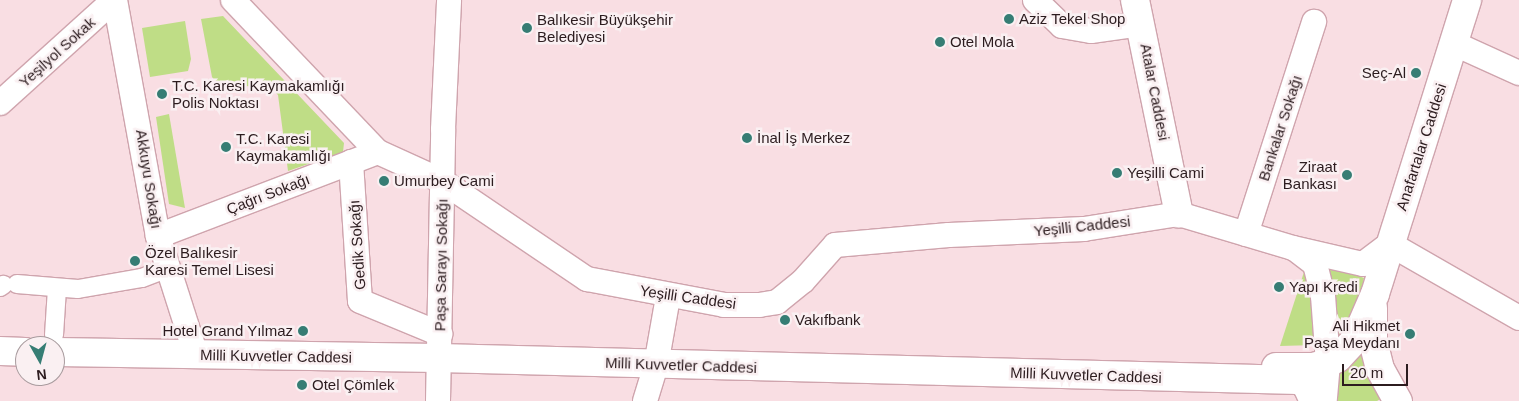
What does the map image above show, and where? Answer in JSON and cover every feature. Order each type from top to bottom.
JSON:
[{"type":"main road","name":"Anafartalar Caddesi","points":[[1375,294],[1455,44],[1467,0]]},
{"type":"main road","name":"Atalar Caddesi","points":[[1138,12],[1179,214]]},
{"type":"main road","points":[[1141,376],[1197,367],[1313,367],[1328,362],[1338,358],[1354,340],[1375,294]]},
{"type":"main road","points":[[1375,294],[1373,341],[1380,369],[1398,401]]},
{"type":"main road","name":"Milli Kuvvetler Caddesi","points":[[65,345],[196,355],[439,346],[656,365],[1298,380],[1315,395]]},
{"type":"main road","points":[[0,351],[15,352]]},
{"type":"street","name":"Yeşilyol Sokak","points":[[0,103],[115,0]]},
{"type":"street","name":"Akkuyu Sokağı","points":[[115,0],[158,236],[170,267],[196,355]]},
{"type":"street","name":"Yeşilli Caddesi","points":[[233,0],[378,152],[442,180],[587,279],[668,297],[724,305],[777,302],[803,281],[835,245],[949,235],[1084,229],[1179,214],[1293,248]]},
{"type":"street","name":"Paşa Sarayı Sokağı","points":[[438,401],[443,129],[449,0]]},
{"type":"street","points":[[1035,0],[1062,26],[1091,31],[1138,12]]},
{"type":"street","name":"Bankalar Sokağı","points":[[1246,234],[1314,22]]},
{"type":"street","points":[[1455,44],[1519,73]]},
{"type":"street","name":"Çağrı Sokağı","points":[[158,236],[378,152]]},
{"type":"street","name":"Gedik Sokağı","points":[[351,162],[360,301],[439,346]]},
{"type":"street","points":[[1293,248],[1363,264],[1390,244],[1519,318]]},
{"type":"street","points":[[1293,248],[1316,264],[1323,296],[1328,362],[1315,395]]},
{"type":"street","points":[[7,285],[57,289],[102,286],[142,278],[170,267]]},
{"type":"street","points":[[55,336],[57,289]]},
{"type":"street","points":[[644,401],[656,365],[668,297]]},
{"type":"green space","points":[[223,16],[344,143],[343,152],[288,171],[278,95],[270,87],[218,85],[212,77],[201,19]]},
{"type":"green space","points":[[185,21],[191,59],[188,71],[150,77],[142,28]]},
{"type":"green space","points":[[169,114],[185,208],[169,204],[156,117]]},
{"type":"green space","points":[[1334,267],[1364,278],[1355,318],[1339,340],[1329,270]]},
{"type":"green space","points":[[1304,272],[1313,289],[1316,345],[1280,346]]},
{"type":"green space","points":[[1362,346],[1371,382],[1382,398],[1377,401],[1336,401],[1335,372]]},
{"type":"place","name":"Aziz Tekel Shop","points":[[1009,19]]},
{"type":"place","name":"Balıkesir Büyükşehir Belediyesi","points":[[527,28]]},
{"type":"place","name":"Otel Mola","points":[[940,42]]},
{"type":"place","name":"Seç-Al","points":[[1416,73]]},
{"type":"place","name":"T.C. Karesi Kaymakamlığı Polis Noktası","points":[[162,94]]},
{"type":"place","name":"İnal İş Merkez","points":[[747,138]]},
{"type":"place","name":"T.C. Karesi Kaymakamlığı","points":[[226,147]]},
{"type":"place","name":"Yeşilli Cami","points":[[1117,173]]},
{"type":"place","name":"Ziraat Bankası","points":[[1347,175]]},
{"type":"place","name":"Umurbey Cami","points":[[384,181]]},
{"type":"place","name":"Özel Balıkesir Karesi Temel Lisesi","points":[[135,261]]},
{"type":"place","name":"Yapı Kredi","points":[[1279,287]]},
{"type":"place","name":"Vakıfbank","points":[[785,320]]},
{"type":"place","name":"Hotel Grand Yılmaz","points":[[303,331]]},
{"type":"place","name":"Ali Hikmet Paşa Meydanı","points":[[1410,334]]},
{"type":"place","name":"Otel Çömlek","points":[[302,385]]}]
